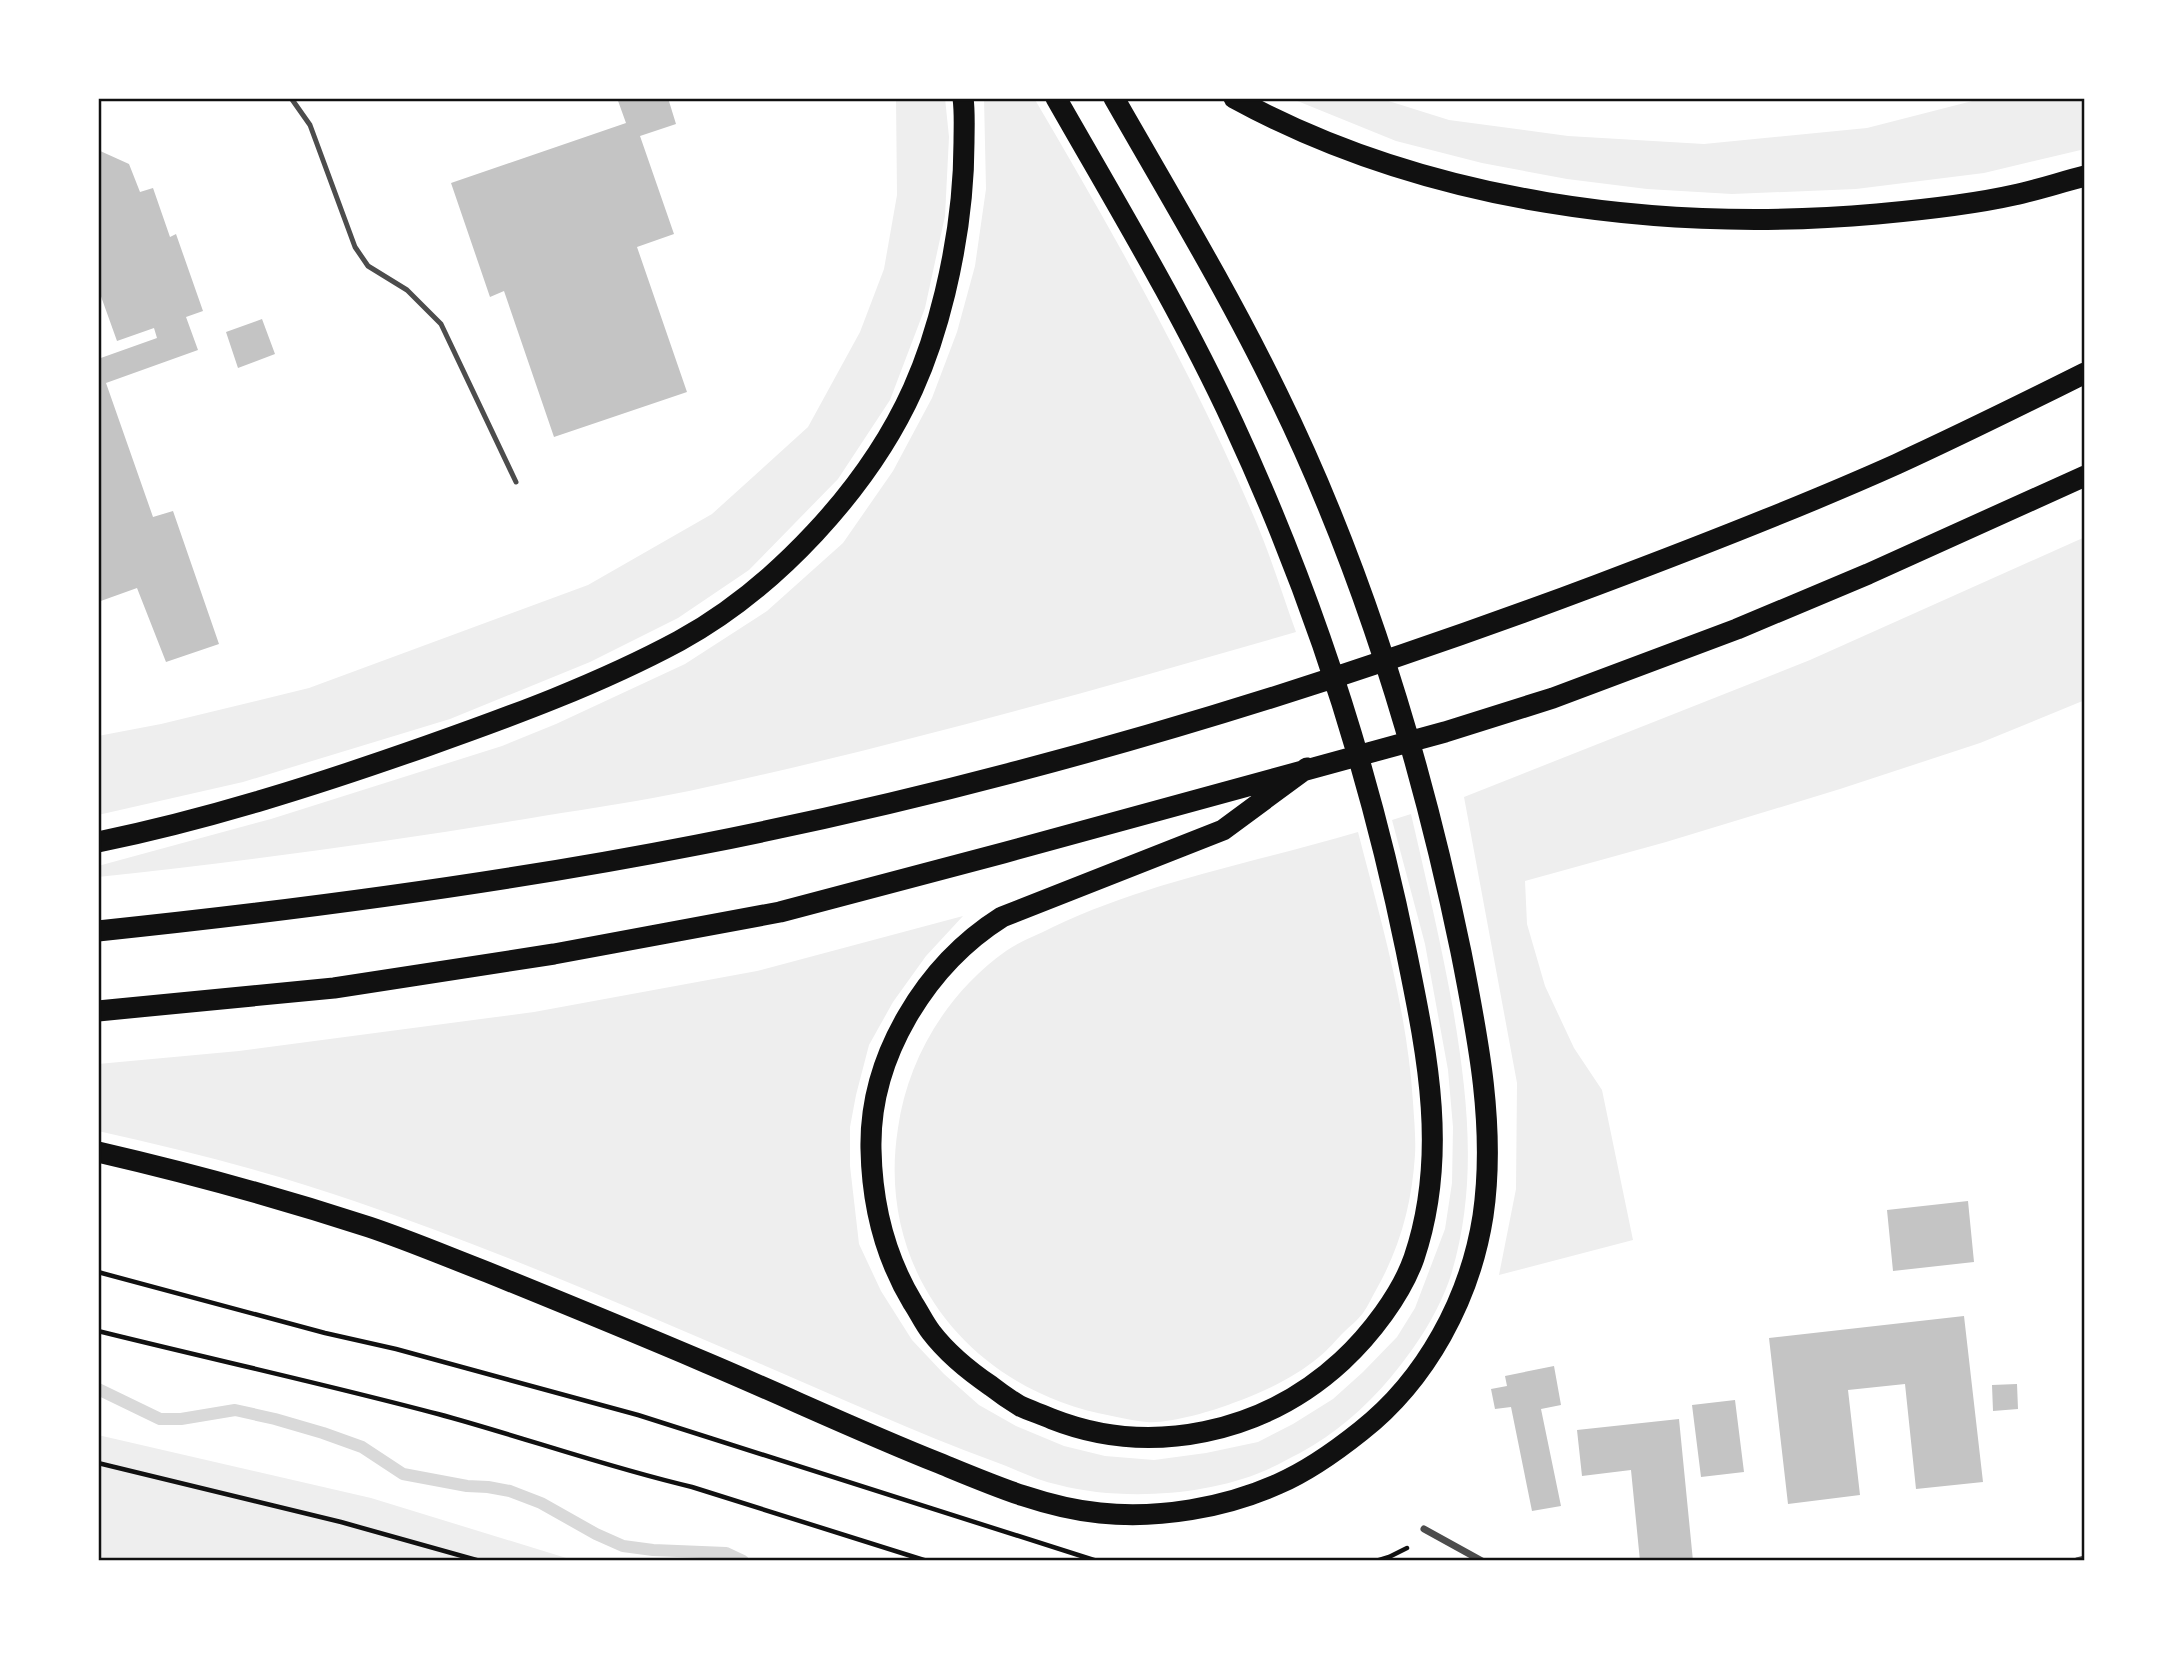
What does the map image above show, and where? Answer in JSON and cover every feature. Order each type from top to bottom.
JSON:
[{"type":"highway","points":[[98,842],[200,817],[365,768],[486,725],[604,678],[680,640],[736,604],[784,565],[836,509],[877,453],[913,391],[935,331],[956,247],[964,185],[963,98]]},
{"type":"highway","points":[[1056,98],[1182,321],[1233,423],[1277,523],[1314,620],[1345,712],[1399,913],[1434,1115],[1432,1171],[1426,1215],[1412,1264],[1388,1307],[1358,1347],[1321,1381],[1278,1407],[1234,1426],[1180,1437],[1123,1437],[1071,1426],[1020,1406],[970,1372],[931,1332],[905,1290],[886,1248],[876,1208],[871,1138],[875,1099],[900,1029],[925,990],[957,951],[1002,917],[1223,830],[1307,768]]},
{"type":"highway","points":[[98,1152],[185,1173],[371,1228],[577,1308],[977,1479],[1038,1500],[1097,1513],[1157,1514],[1219,1504],[1278,1484],[1332,1454],[1379,1417],[1419,1373],[1451,1319],[1470,1268],[1483,1219],[1487,1163],[1486,1109],[1466,979],[1436,840],[1398,699],[1365,601],[1280,399],[1240,318],[1114,98]]},
{"type":"highway","points":[[1234,98],[1278,122],[1367,157],[1439,180],[1518,197],[1624,212],[1728,219],[1821,219],[1909,211],[2012,196],[2085,176]]},
{"type":"highway","points":[[98,931],[262,914],[463,886],[701,845],[927,794],[1188,724],[1523,613],[1708,543],[1897,464],[2085,373]]},
{"type":"highway","points":[[98,1011],[334,988],[554,954],[780,912],[1445,732],[1553,698],[1737,629],[1868,574],[2085,476]]},
{"type":"street","points":[[1424,1529],[1482,1561]]},
{"type":"street","points":[[2077,1561],[2085,1559]]},
{"type":"lane","points":[[291,98],[310,125],[355,247],[368,266],[407,290],[441,324],[516,482]]},
{"type":"path","points":[[98,1272],[638,1415],[1097,1561]]},
{"type":"path","points":[[98,1331],[279,1373],[438,1414],[692,1487],[927,1561]]},
{"type":"path","points":[[98,1463],[341,1522],[480,1561]]},
{"type":"path","points":[[1376,1561],[1406,1548],[1424,1529]]},
{"type":"shaded area","points":[[896,98],[945,98],[949,137],[945,216],[925,308],[890,400],[838,479],[749,570],[678,618],[590,662],[450,719],[243,782],[98,815],[98,736],[161,724],[309,688],[588,585],[712,514],[808,427],[860,332],[884,269],[897,195]]},
{"type":"shaded area","points":[[984,98],[1034,98],[1064,149],[1151,304],[1205,409],[1260,531],[1296,632],[918,737],[689,791],[376,842],[98,877],[98,866],[271,819],[502,746],[685,664],[767,611],[843,543],[893,471],[932,398],[957,332],[975,266],[986,189]]},
{"type":"shaded area","points":[[1290,98],[1379,98],[1449,120],[1568,136],[1704,144],[1867,128],[1984,98],[2085,98],[2085,149],[1984,173],[1856,189],[1732,194],[1647,189],[1567,179],[1482,163],[1396,141]]},
{"type":"shaded area","points":[[2085,537],[2085,700],[1980,743],[1840,789],[1525,881],[1527,924],[1545,986],[1574,1048],[1602,1090],[1633,1240],[1499,1275],[1516,1189],[1517,1083],[1464,797],[1810,660]]},
{"type":"shaded area","points":[[1411,814],[1453,1009],[1466,1109],[1468,1142],[1465,1208],[1451,1275],[1433,1316],[1418,1341],[1391,1377],[1360,1410],[1300,1453],[1264,1471],[1216,1486],[1190,1491],[1135,1494],[1083,1490],[1042,1480],[903,1425],[458,1238],[325,1191],[196,1154],[98,1131],[98,1064],[239,1051],[534,1012],[757,971],[963,916],[926,956],[893,1002],[869,1045],[856,1095],[850,1127],[850,1166],[859,1244],[881,1291],[912,1340],[944,1374],[979,1405],[1016,1426],[1064,1446],[1105,1456],[1154,1460],[1258,1442],[1333,1399],[1397,1337],[1415,1308],[1445,1229],[1452,1183],[1453,1127],[1448,1070],[1425,944],[1392,820]]},
{"type":"shaded area","points":[[1358,832],[1399,999],[1410,1067],[1415,1142],[1411,1190],[1403,1225],[1392,1258],[1365,1310],[1322,1354],[1289,1378],[1224,1406],[1178,1419],[1147,1422],[1112,1416],[1062,1402],[1016,1381],[977,1352],[944,1317],[919,1276],[902,1230],[895,1181],[898,1128],[911,1077],[934,1029],[949,1007],[985,968],[1011,947],[1053,927],[1127,897],[1165,885]]},
{"type":"shaded area","points":[[98,1435],[371,1498],[576,1561],[98,1561]]},
{"type":"building","points":[[617,98],[668,98],[676,124],[640,136],[674,234],[637,247],[687,392],[554,437],[504,291],[490,297],[451,183],[626,123]]},
{"type":"building","points":[[98,150],[129,164],[140,192],[153,188],[170,237],[176,234],[203,311],[186,317],[198,350],[106,383],[153,517],[173,511],[219,644],[166,662],[137,588],[98,602],[98,359],[157,338],[154,328],[117,341],[98,288]]},
{"type":"building","points":[[262,319],[275,354],[238,368],[226,332]]},
{"type":"building","points":[[1968,1201],[1974,1262],[1893,1271],[1887,1210]]},
{"type":"building","points":[[1964,1316],[1983,1482],[1916,1489],[1905,1384],[1848,1390],[1860,1495],[1788,1504],[1769,1338]]},
{"type":"building","points":[[1554,1366],[1561,1405],[1541,1409],[1561,1506],[1532,1511],[1511,1407],[1495,1409],[1491,1389],[1507,1386],[1505,1376]]},
{"type":"building","points":[[2017,1384],[2018,1409],[1993,1411],[1992,1385]]},
{"type":"building","points":[[1735,1400],[1744,1472],[1701,1477],[1692,1405]]},
{"type":"building","points":[[1679,1419],[1693,1561],[1640,1561],[1631,1470],[1582,1476],[1577,1430]]},
{"type":"waterway","points":[[98,1389],[160,1419],[181,1419],[235,1410],[275,1419],[362,1447],[403,1474],[510,1491],[541,1503],[623,1546],[726,1553],[743,1561]]}]
